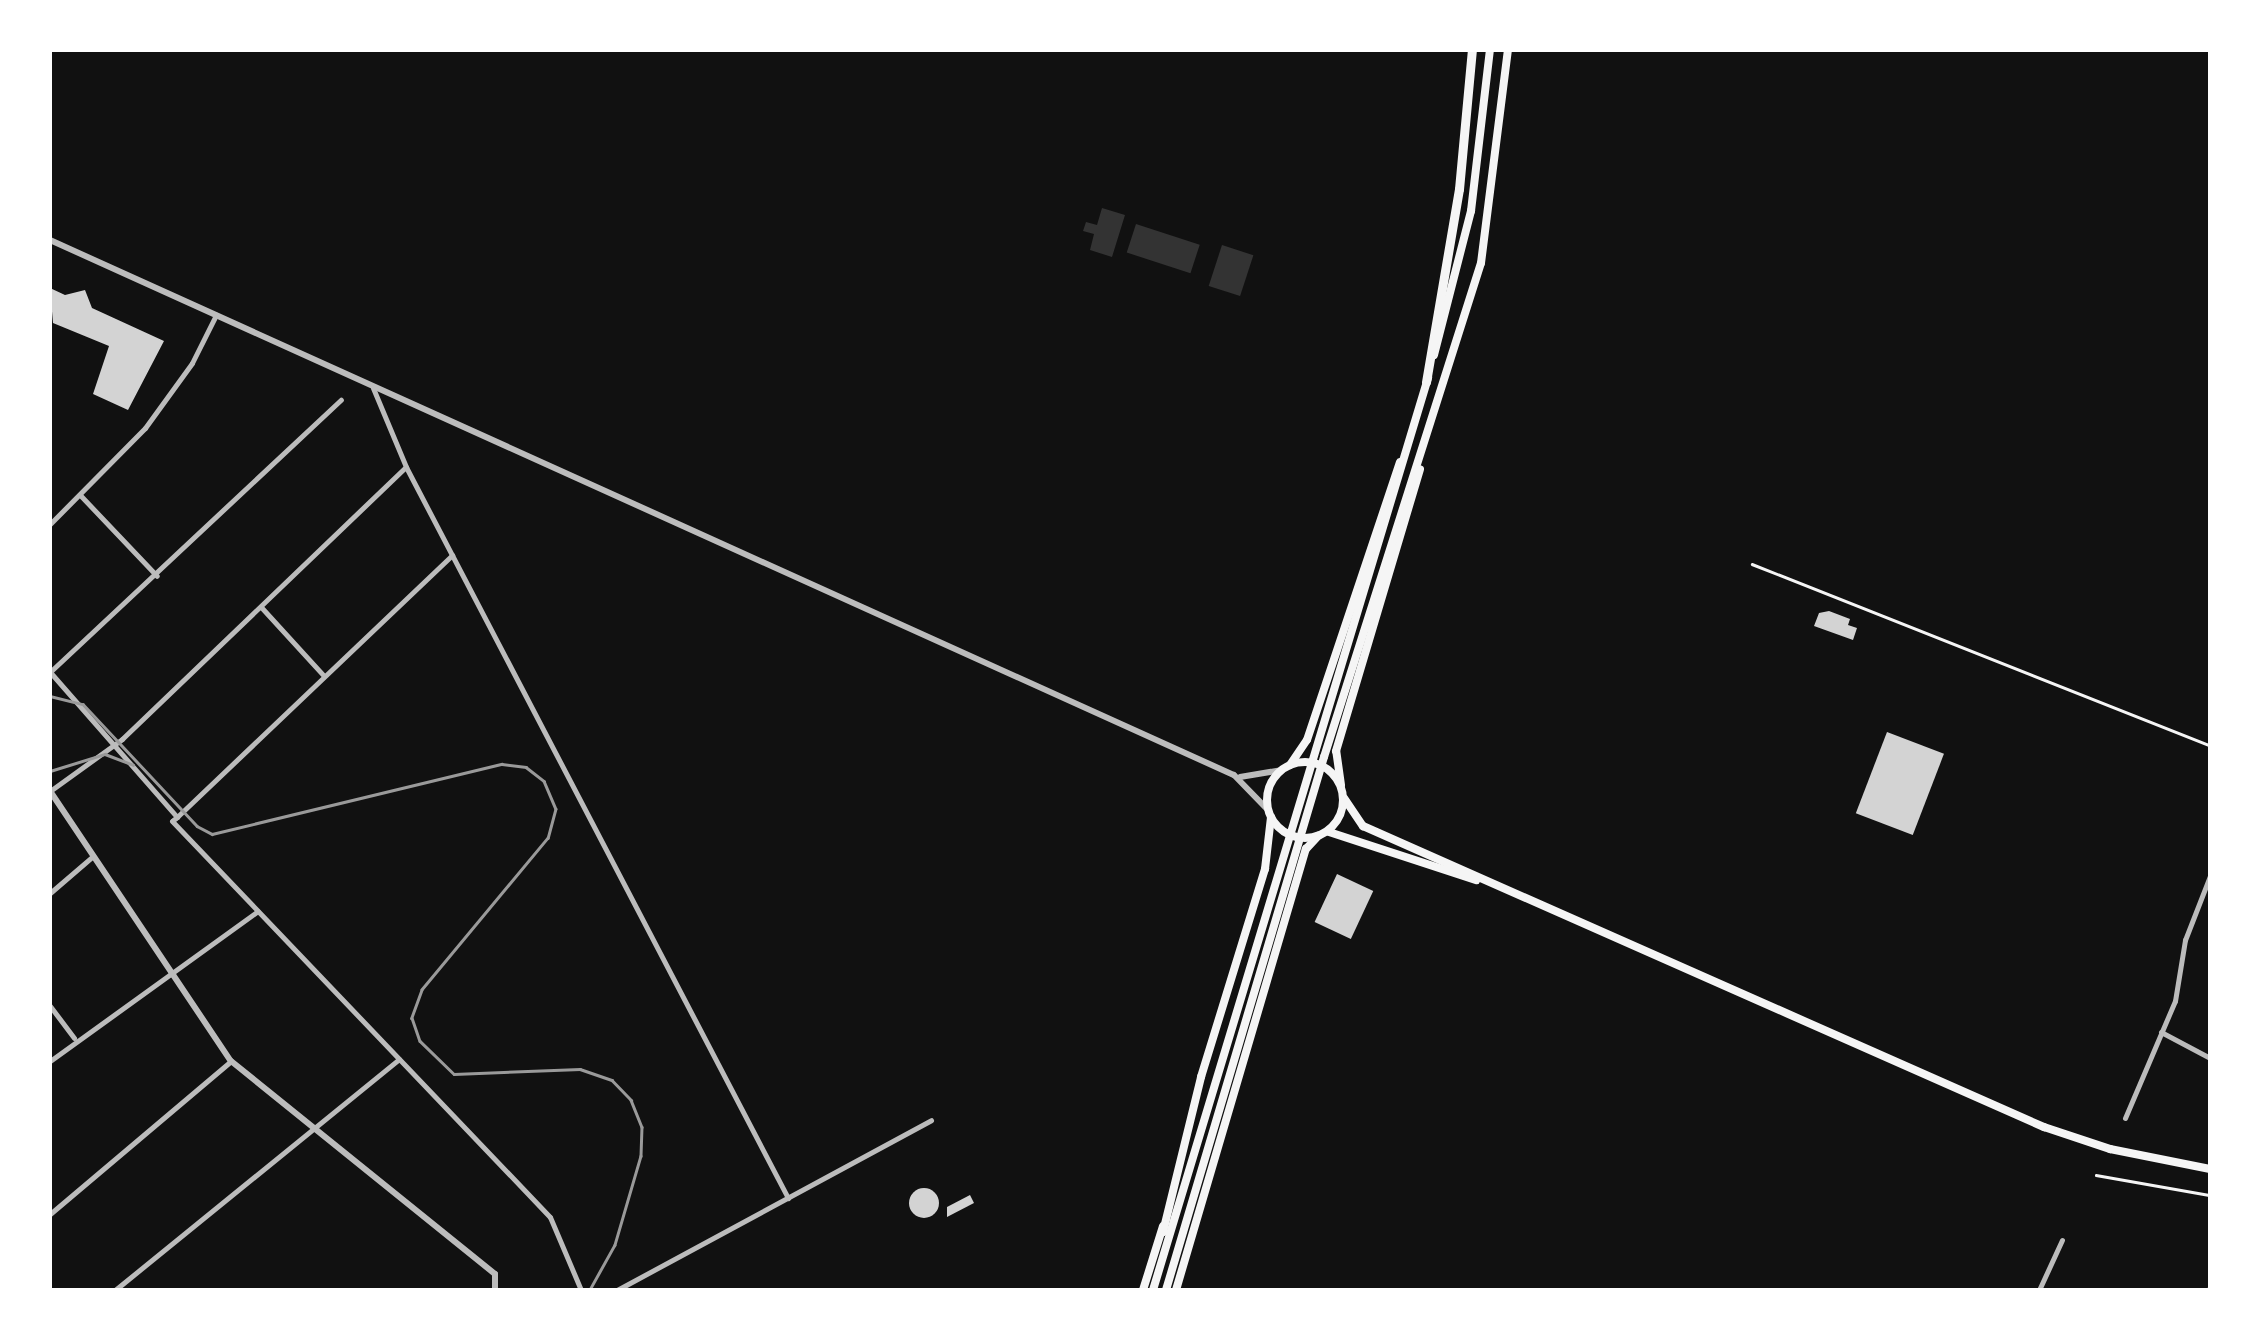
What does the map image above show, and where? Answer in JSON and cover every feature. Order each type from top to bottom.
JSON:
[{"type":"highway","points":[[1426,382],[1459,189],[1472,50]]},
{"type":"main road","points":[[1152,1290],[1426,382],[1471,211],[1490,50]]},
{"type":"main road","points":[[1167,1290],[1319,772],[1422,454],[1488,229],[1508,50]]},
{"type":"main road","points":[[1143,1290],[1265,869],[1269,788],[1302,752],[1368,545],[1407,449]]},
{"type":"main road","points":[[1422,454],[1398,558],[1336,751],[1344,798],[1363,826],[2044,1127],[2110,1149],[2210,1169]]},
{"type":"main road","points":[[1286,767],[1304,762],[1327,768],[1341,786]]},
{"type":"main road","points":[[1176,1290],[1306,847],[1339,817],[1344,798]]},
{"type":"main road","points":[[1269,814],[1282,830],[1304,838],[1348,834],[1498,886]]},
{"type":"main road","points":[[1152,1290],[1167,1212]]},
{"type":"main road","points":[[1167,1290],[1195,1221]]},
{"type":"street","points":[[50,240],[1234,776],[1269,814]]},
{"type":"street","points":[[50,524],[81,496],[161,408],[216,314]]},
{"type":"street","points":[[373,388],[406,466],[788,1198]]},
{"type":"street","points":[[177,817],[50,672],[341,400]]},
{"type":"street","points":[[406,466],[114,745],[50,791],[231,1061],[495,1274],[495,1290]]},
{"type":"street","points":[[81,496],[157,576]]},
{"type":"street","points":[[452,555],[172,821],[550,1217],[580,1290]]},
{"type":"street","points":[[261,607],[324,676]]},
{"type":"street","points":[[1234,776],[1286,767]]},
{"type":"street","points":[[50,893],[93,856]]},
{"type":"street","points":[[2125,1118],[2182,982],[2188,927],[2210,877]]},
{"type":"street","points":[[50,1061],[74,1038],[168,970],[258,911]]},
{"type":"street","points":[[50,1006],[74,1038]]},
{"type":"street","points":[[2162,1032],[2210,1058]]},
{"type":"street","points":[[115,1290],[399,1059]]},
{"type":"street","points":[[50,1214],[231,1061]]},
{"type":"street","points":[[617,1290],[930,1120]]},
{"type":"street","points":[[2039,1290],[2062,1240]]},
{"type":"path","points":[[1752,564],[2210,745]]},
{"type":"path","points":[[2096,1175],[2210,1195]]},
{"type":"shaded area","points":[[1102,208],[1125,215],[1112,257],[1090,250],[1094,234],[1083,231],[1086,222],[1097,225]]},
{"type":"shaded area","points":[[1136,224],[1200,245],[1190,273],[1127,253]]},
{"type":"shaded area","points":[[1222,245],[1253,255],[1240,296],[1209,286]]},
{"type":"building","points":[[50,288],[65,295],[85,290],[92,308],[164,341],[128,410],[93,394],[109,346],[53,323]]},
{"type":"building","points":[[1829,611],[1850,619],[1848,625],[1857,628],[1853,640],[1814,626],[1819,613]]},
{"type":"building","points":[[1887,732],[1944,754],[1913,835],[1856,813]]},
{"type":"building","points":[[1337,874],[1373,891],[1351,939],[1315,922]]},
{"type":"building","points":[[924,1188],[938,1197],[939,1203],[930,1217],[924,1218],[910,1209],[909,1203],[918,1189]]},
{"type":"building","points":[[970,1195],[974,1203],[947,1217],[947,1207]]},
{"type":"tram line","points":[[50,696],[83,704],[197,826],[212,834],[502,764],[526,767],[544,781],[556,809],[548,838],[422,990],[412,1018],[420,1041],[454,1074],[580,1069],[612,1080],[631,1100],[642,1127],[641,1156],[615,1245],[590,1290]]},
{"type":"tram line","points":[[50,771],[105,754],[133,765]]}]
